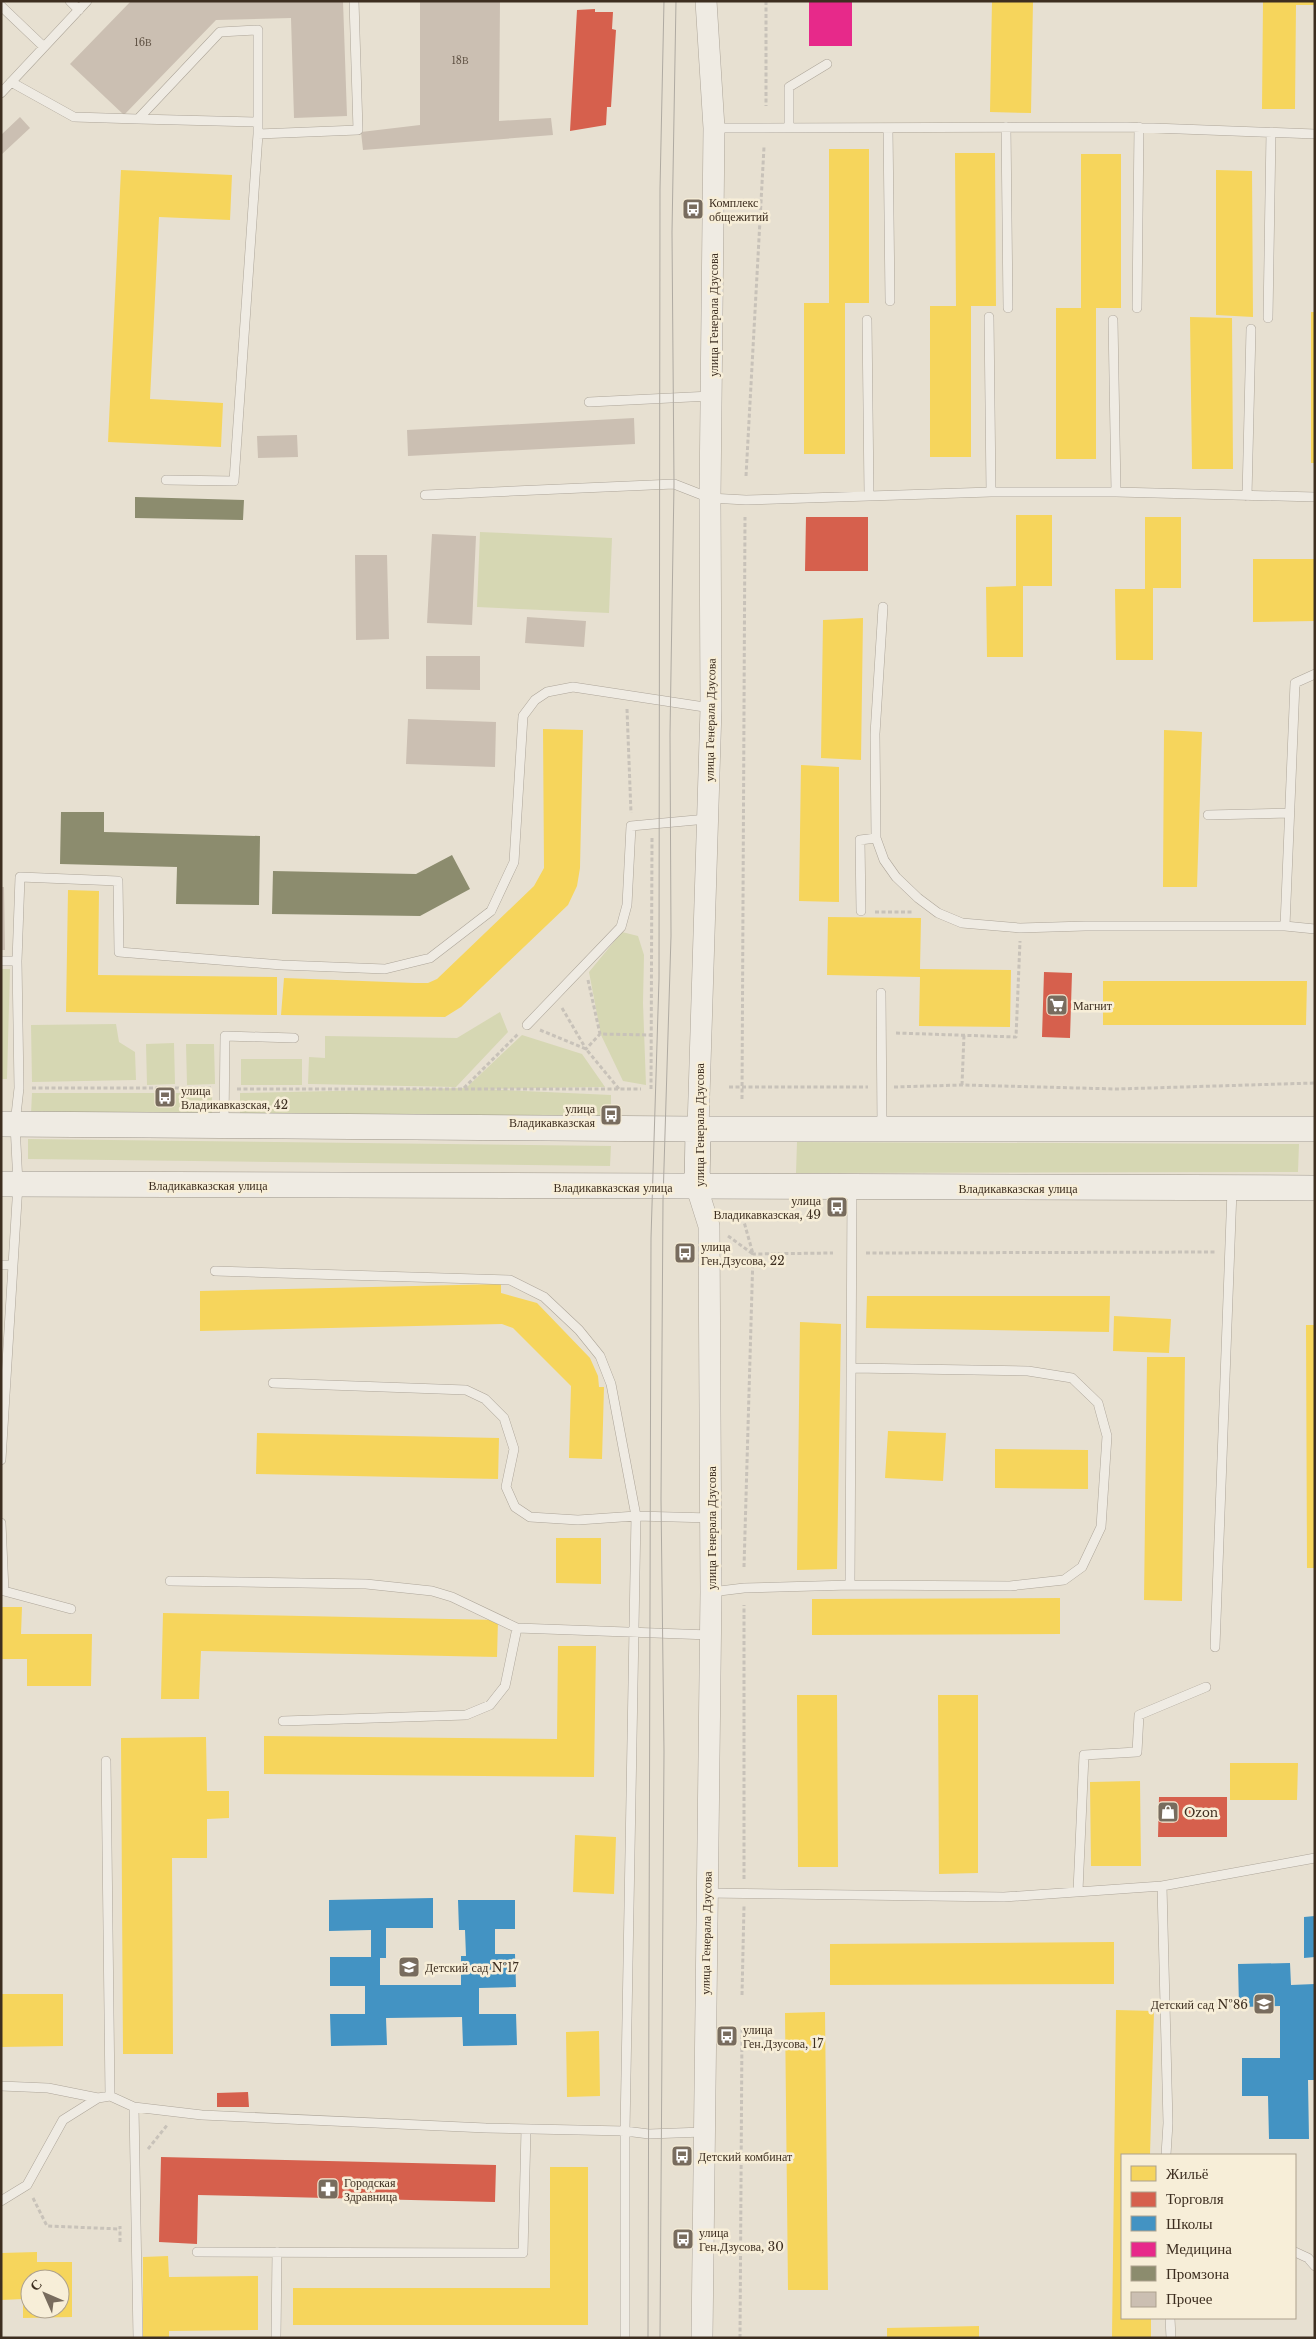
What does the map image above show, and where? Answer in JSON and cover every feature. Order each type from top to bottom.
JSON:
[{"type":"main road","points":[[8,1124],[698,1129],[1315,1130]]},
{"type":"main road","name":"улица Генерала Дзусова","points":[[697,1188],[698,1129]]},
{"type":"main road","name":"Владикавказская улица","points":[[10,1184],[697,1188],[1315,1188]]},
{"type":"street","name":"улица Генерала Дзусова","points":[[698,1129],[712,708],[710,498],[713,396],[714,128],[706,1]]},
{"type":"street","name":"улица Генерала Дзусова","points":[[697,1188],[709,1226],[711,1518],[702,2338]]},
{"type":"lane","points":[[70,1],[79,10]]},
{"type":"lane","points":[[1,92],[87,1]]},
{"type":"lane","points":[[258,134],[358,130],[354,1]]},
{"type":"lane","points":[[1,6],[44,47]]},
{"type":"lane","points":[[138,119],[220,32],[258,30],[258,134],[234,481],[166,480]]},
{"type":"lane","points":[[789,128],[789,87],[827,64]]},
{"type":"lane","points":[[11,82],[74,117],[258,122]]},
{"type":"lane","points":[[714,128],[1139,128],[1315,134]]},
{"type":"lane","points":[[888,128],[890,300]]},
{"type":"lane","points":[[1006,128],[1008,308]]},
{"type":"lane","points":[[1137,308],[1139,128]]},
{"type":"lane","points":[[1268,318],[1271,132]]},
{"type":"lane","points":[[989,317],[991,492]]},
{"type":"lane","points":[[867,320],[870,495]]},
{"type":"lane","points":[[1113,320],[1116,492]]},
{"type":"lane","points":[[1247,496],[1251,330]]},
{"type":"lane","points":[[589,402],[713,396]]},
{"type":"lane","points":[[424,495],[674,484],[710,498],[746,500],[991,492],[1116,492],[1315,497]]},
{"type":"lane","points":[[883,607],[875,734],[876,838],[884,860],[896,878],[938,913],[962,923],[1020,928],[1085,926],[1285,926],[1315,929]]},
{"type":"lane","points":[[1285,926],[1295,683],[1315,674]]},
{"type":"lane","points":[[1,1460],[13,1265],[8,1124],[19,1088],[17,961],[20,877],[118,881],[118,952],[282,965],[385,969],[430,958],[491,911],[514,862],[523,716],[535,700],[547,692],[573,687],[712,708]]},
{"type":"lane","points":[[1208,815],[1289,813]]},
{"type":"lane","points":[[527,1025],[621,927],[626,905],[631,826],[708,818]]},
{"type":"lane","points":[[862,911],[860,840],[876,838]]},
{"type":"lane","points":[[1,961],[17,961]]},
{"type":"lane","points":[[881,993],[882,1129]]},
{"type":"lane","points":[[224,1125],[226,1036],[294,1038]]},
{"type":"lane","points":[[850,1585],[852,1187]]},
{"type":"lane","points":[[1215,1647],[1232,1188]]},
{"type":"lane","points":[[1,1265],[13,1265]]},
{"type":"lane","points":[[215,1271],[510,1280],[544,1297],[579,1330],[600,1356],[611,1384],[636,1516],[625,2130],[625,2338]]},
{"type":"lane","points":[[711,1592],[744,1588],[850,1585],[1010,1586],[1064,1580],[1082,1567],[1101,1527],[1108,1436],[1098,1403],[1072,1378],[1028,1371],[852,1368]]},
{"type":"lane","points":[[272,1383],[466,1390],[485,1400],[504,1418],[514,1449],[506,1487],[516,1507],[530,1517],[551,1520],[636,1516],[711,1518]]},
{"type":"lane","points":[[1,1523],[4,1591],[71,1609]]},
{"type":"lane","points":[[170,1581],[366,1584],[432,1591],[452,1597],[517,1628],[710,1635]]},
{"type":"lane","points":[[283,1721],[466,1715],[490,1705],[505,1686],[517,1628]]},
{"type":"lane","points":[[1078,1891],[1084,1754],[1137,1752],[1140,1715],[1206,1687]]},
{"type":"lane","points":[[106,1761],[110,2096]]},
{"type":"lane","points":[[707,1893],[1004,1897],[1162,1886],[1315,1858]]},
{"type":"lane","points":[[1162,1886],[1167,2113],[1166,2154]]},
{"type":"lane","points":[[1,2086],[48,2088],[98,2098],[110,2096],[134,2107],[178,2112],[526,2129],[625,2130],[649,2134],[703,2132]]},
{"type":"lane","points":[[1,2201],[27,2185],[62,2120],[98,2098]]},
{"type":"lane","points":[[134,2107],[138,2338]]},
{"type":"lane","points":[[197,2252],[523,2253],[526,2129]]},
{"type":"lane","points":[[276,2338],[277,2252]]},
{"type":"lane","points":[[1296,2252],[1308,2258],[1315,2266]]},
{"type":"lane","points":[[1170,2319],[1171,2338]]},
{"type":"path","points":[[766,1],[766,106]]},
{"type":"path","points":[[746,476],[764,147]]},
{"type":"path","points":[[742,1099],[744,517]]},
{"type":"path","points":[[626,695],[631,826]]},
{"type":"path","points":[[651,1089],[652,824]]},
{"type":"path","points":[[862,911],[938,913]]},
{"type":"path","points":[[881,1033],[1016,1037],[1020,928]]},
{"type":"path","points":[[585,965],[600,1034]]},
{"type":"path","points":[[556,996],[586,1049],[620,1089]]},
{"type":"path","points":[[464,1088],[527,1025],[586,1049]]},
{"type":"path","points":[[586,1049],[600,1034],[652,1035]]},
{"type":"path","points":[[962,1086],[964,1035]]},
{"type":"path","points":[[729,1087],[962,1086],[1117,1089],[1314,1083]]},
{"type":"path","points":[[19,1088],[641,1089]]},
{"type":"path","points":[[741,1211],[753,1254],[744,1567]]},
{"type":"path","points":[[722,1232],[753,1254],[833,1253]]},
{"type":"path","points":[[866,1252],[1230,1252]]},
{"type":"path","points":[[742,1995],[744,1605]]},
{"type":"path","points":[[740,2338],[742,2028]]},
{"type":"path","points":[[135,2165],[178,2112]]},
{"type":"path","points":[[27,2185],[47,2226],[120,2229]]},
{"type":"green space","points":[[480,532],[612,538],[609,613],[477,607]]},
{"type":"green space","points":[[622,932],[638,936],[644,955],[643,1003],[646,1085],[623,1081],[601,1035],[589,972]]},
{"type":"green space","points":[[1,969],[10,969],[7,1079],[1,1079]]},
{"type":"green space","points":[[500,1012],[508,1032],[456,1087],[308,1084],[309,1057],[325,1058],[325,1036],[457,1038]]},
{"type":"green space","points":[[116,1024],[119,1042],[135,1052],[136,1080],[32,1082],[31,1025]]},
{"type":"green space","points":[[522,1035],[582,1054],[605,1087],[482,1089],[611,1095],[611,1122],[240,1119],[240,1093],[466,1088]]},
{"type":"green space","points":[[174,1043],[175,1084],[147,1085],[146,1044]]},
{"type":"green space","points":[[186,1044],[214,1044],[215,1084],[187,1085]]},
{"type":"green space","points":[[241,1059],[302,1059],[302,1085],[241,1085]]},
{"type":"green space","points":[[32,1093],[212,1093],[212,1114],[31,1114]]},
{"type":"green space","points":[[28,1139],[611,1146],[610,1166],[28,1159]]},
{"type":"green space","points":[[797,1142],[1299,1144],[1298,1172],[796,1173]]},
{"type":"building: Жильё","points":[[992,1],[1033,1],[1031,113],[990,112]]},
{"type":"building: Жильё","points":[[1263,1],[1314,1],[1314,5],[1296,5],[1295,109],[1262,109]]},
{"type":"building: Жильё","points":[[829,149],[869,149],[869,303],[845,303],[845,454],[804,454],[804,303],[829,303]]},
{"type":"building: Жильё","points":[[955,153],[995,153],[996,306],[971,306],[971,457],[930,457],[930,306],[956,306]]},
{"type":"building: Жильё","points":[[1081,154],[1121,154],[1121,308],[1096,308],[1096,459],[1056,459],[1056,308],[1081,308]]},
{"type":"building: Жильё","points":[[121,170],[232,175],[230,220],[159,217],[150,399],[223,403],[221,447],[108,442]]},
{"type":"building: Жильё","points":[[1216,170],[1252,171],[1253,317],[1216,315]]},
{"type":"building: Жильё","points":[[1311,312],[1315,312],[1315,463],[1311,463]]},
{"type":"building: Жильё","points":[[1190,317],[1232,318],[1233,469],[1192,469]]},
{"type":"building: Жильё","points":[[1016,515],[1052,515],[1052,586],[1023,586],[1023,657],[987,657],[986,587],[1016,586]]},
{"type":"building: Жильё","points":[[1145,517],[1181,517],[1181,588],[1153,588],[1153,660],[1116,660],[1115,589],[1145,589]]},
{"type":"building: Жильё","points":[[1253,559],[1315,559],[1315,621],[1253,622]]},
{"type":"building: Жильё","points":[[863,618],[861,760],[821,758],[823,620]]},
{"type":"building: Жильё","points":[[543,729],[583,730],[580,868],[577,886],[568,905],[461,1007],[445,1017],[281,1015],[284,978],[415,983],[428,983],[437,979],[534,886],[544,868]]},
{"type":"building: Жильё","points":[[1164,730],[1202,732],[1197,887],[1163,887]]},
{"type":"building: Жильё","points":[[801,765],[839,767],[839,902],[799,901]]},
{"type":"building: Жильё","points":[[68,890],[99,891],[98,975],[277,977],[277,1015],[66,1012]]},
{"type":"building: Жильё","points":[[828,917],[921,918],[920,969],[1011,970],[1010,1027],[919,1026],[920,977],[827,975]]},
{"type":"building: Жильё","points":[[1103,981],[1307,981],[1306,1025],[1103,1025]]},
{"type":"building: Жильё","points":[[501,1284],[501,1293],[537,1303],[590,1358],[598,1376],[599,1387],[604,1387],[602,1459],[569,1458],[571,1386],[513,1328],[502,1324],[200,1331],[200,1291]]},
{"type":"building: Жильё","points":[[867,1296],[1110,1296],[1109,1332],[866,1328]]},
{"type":"building: Жильё","points":[[1114,1316],[1171,1319],[1169,1353],[1113,1351]]},
{"type":"building: Жильё","points":[[800,1322],[841,1324],[837,1569],[797,1570]]},
{"type":"building: Жильё","points":[[1306,1325],[1315,1325],[1315,1568],[1307,1568]]},
{"type":"building: Жильё","points":[[1147,1357],[1185,1357],[1182,1601],[1144,1600]]},
{"type":"building: Жильё","points":[[888,1431],[946,1433],[943,1481],[885,1478]]},
{"type":"building: Жильё","points":[[257,1433],[499,1438],[498,1479],[256,1474]]},
{"type":"building: Жильё","points":[[995,1449],[1088,1450],[1088,1489],[995,1488]]},
{"type":"building: Жильё","points":[[556,1538],[601,1538],[601,1584],[556,1583]]},
{"type":"building: Жильё","points":[[1060,1598],[1060,1634],[812,1635],[812,1599]]},
{"type":"building: Жильё","points":[[1,1607],[22,1607],[21,1634],[92,1634],[91,1686],[27,1686],[27,1659],[1,1659]]},
{"type":"building: Жильё","points":[[163,1613],[498,1620],[497,1657],[201,1651],[199,1699],[161,1699]]},
{"type":"building: Жильё","points":[[558,1646],[596,1646],[594,1777],[264,1774],[264,1736],[557,1739]]},
{"type":"building: Жильё","points":[[797,1695],[837,1695],[838,1867],[798,1867]]},
{"type":"building: Жильё","points":[[938,1695],[978,1695],[978,1873],[939,1874]]},
{"type":"building: Жильё","points":[[206,1737],[207,1791],[229,1791],[229,1818],[207,1819],[207,1858],[172,1858],[173,2054],[123,2054],[121,1738]]},
{"type":"building: Жильё","points":[[1230,1763],[1298,1763],[1297,1800],[1230,1800]]},
{"type":"building: Жильё","points":[[1140,1781],[1141,1866],[1091,1866],[1090,1782]]},
{"type":"building: Жильё","points":[[575,1835],[616,1837],[614,1894],[573,1892]]},
{"type":"building: Жильё","points":[[1114,1942],[1114,1984],[830,1985],[830,1944]]},
{"type":"building: Жильё","points":[[1,1994],[63,1994],[63,2046],[1,2047]]},
{"type":"building: Жильё","points":[[1116,2010],[1154,2011],[1150,2154],[1121,2154],[1121,2319],[1151,2319],[1151,2338],[1112,2338]]},
{"type":"building: Жильё","points":[[825,2012],[828,2290],[788,2290],[785,2013]]},
{"type":"building: Жильё","points":[[599,2031],[600,2096],[567,2097],[566,2032]]},
{"type":"building: Жильё","points":[[550,2167],[588,2167],[588,2325],[293,2325],[293,2288],[550,2288]]},
{"type":"building: Жильё","points":[[37,2252],[37,2262],[72,2262],[72,2317],[70,2317],[70,2269],[20,2269],[20,2299],[1,2300],[1,2253]]},
{"type":"building: Жильё","points":[[168,2256],[169,2277],[258,2276],[258,2330],[169,2331],[169,2338],[143,2338],[143,2257]]},
{"type":"building: Жильё","points":[[979,2326],[979,2338],[887,2338],[887,2328]]},
{"type":"building: Торговля","points":[[595,9],[595,12],[613,12],[612,29],[616,30],[611,107],[607,107],[606,125],[570,131],[577,10]]},
{"type":"building: Торговля","points":[[806,517],[868,517],[868,571],[805,571]]},
{"type":"building: Торговля","name":"Магнит","points":[[1044,972],[1072,973],[1070,1038],[1042,1037]]},
{"type":"building: Торговля","points":[[1159,1797],[1227,1797],[1227,1837],[1158,1837]]},
{"type":"building: Торговля","points":[[248,2092],[249,2107],[217,2107],[217,2093]]},
{"type":"building: Торговля","points":[[161,2157],[496,2165],[495,2202],[198,2195],[197,2244],[159,2242]]},
{"type":"building: Школы","points":[[433,1898],[433,1928],[386,1928],[386,1958],[380,1958],[380,1985],[461,1985],[461,1956],[466,1956],[465,1930],[459,1930],[458,1900],[515,1900],[515,1929],[495,1929],[495,1954],[515,1954],[516,1987],[479,1988],[479,2014],[516,2014],[517,2045],[463,2046],[462,2017],[386,2018],[387,2045],[331,2046],[330,2014],[365,2014],[365,1986],[330,1986],[330,1957],[371,1957],[371,1930],[329,1931],[329,1900]]},
{"type":"building: Школы","points":[[1315,1916],[1315,1957],[1304,1958],[1304,1917]]},
{"type":"building: Школы","points":[[1290,1963],[1291,1985],[1315,1984],[1315,2080],[1308,2080],[1309,2139],[1269,2139],[1268,2096],[1242,2096],[1242,2058],[1280,2058],[1280,2006],[1239,2007],[1238,1964]]},
{"type":"building: Медицина","points":[[809,1],[852,1],[852,46],[809,46]]},
{"type":"building: Промзона","points":[[135,497],[244,500],[243,520],[135,518]]},
{"type":"building: Промзона","points":[[61,812],[104,812],[104,832],[260,836],[259,905],[176,904],[177,867],[60,864]]},
{"type":"building: Промзона","points":[[452,855],[470,889],[420,916],[272,914],[273,871],[416,874]]},
{"type":"building: Прочее","points":[[131,1],[343,1],[347,116],[294,118],[291,18],[216,20],[124,115],[70,64]]},
{"type":"building: Прочее","points":[[420,1],[500,1],[499,121],[551,118],[553,135],[363,150],[361,132],[420,125]]},
{"type":"building: Прочее","points":[[20,117],[30,128],[1,155],[1,135]]},
{"type":"building: Прочее","points":[[634,418],[635,444],[408,456],[407,430]]},
{"type":"building: Прочее","points":[[297,435],[298,457],[258,458],[257,436]]},
{"type":"building: Прочее","points":[[432,534],[476,536],[472,625],[427,623]]},
{"type":"building: Прочее","points":[[355,555],[387,555],[389,639],[356,640]]},
{"type":"building: Прочее","points":[[527,617],[586,621],[584,647],[525,643]]},
{"type":"building: Прочее","points":[[426,656],[480,656],[480,690],[426,689]]},
{"type":"building: Прочее","points":[[408,719],[496,722],[495,767],[406,764]]},
{"type":"building: Прочее","points":[[1,887],[4,887],[5,950],[1,950]]},
{"type":"tram line","points":[[648,2338],[651,1238],[659,979],[660,189],[664,1]]},
{"type":"tram line","points":[[660,2338],[664,1752],[661,1499],[663,1200],[671,936],[670,734],[674,484],[672,232],[676,1]]},
{"type":"place","name":"Комплекс общежитий","points":[[693,209]]},
{"type":"place","name":"Магнит","points":[[1057,1005]]},
{"type":"place","name":"улица Владикавказская, 42","points":[[165,1097]]},
{"type":"place","name":"улица Владикавказская","points":[[611,1115]]},
{"type":"place","name":"улица Владикавказская, 49","points":[[837,1207]]},
{"type":"place","name":"улица Ген.Дзусова, 22","points":[[685,1253]]},
{"type":"place","name":"Ozon","points":[[1168,1812]]},
{"type":"place","name":"Детский сад №17","points":[[409,1967]]},
{"type":"place","name":"Детский сад №86","points":[[1264,2004]]},
{"type":"place","name":"улица Ген.Дзусова, 17","points":[[727,2036]]},
{"type":"place","name":"Детский комбинат","points":[[682,2156]]},
{"type":"place","name":"Городская Здравница","points":[[328,2189]]},
{"type":"place","name":"улица Ген.Дзусова, 30","points":[[683,2239]]}]
